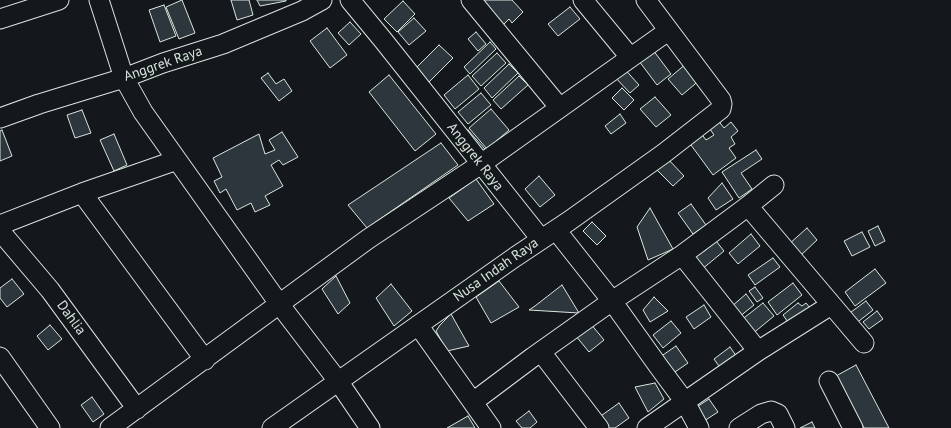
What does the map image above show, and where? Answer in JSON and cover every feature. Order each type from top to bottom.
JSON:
[{"type":"street","points":[[0,19],[59,0]]},
{"type":"street","points":[[99,0],[124,78],[143,112],[280,305],[338,381],[370,428]]},
{"type":"street","name":"Anggrek Raya","points":[[0,118],[223,44],[298,6],[322,0]]},
{"type":"street","name":"Anggrek Raya","points":[[350,0],[481,164],[612,301],[685,402],[699,428]]},
{"type":"street","points":[[471,0],[560,108]]},
{"type":"street","points":[[583,0],[630,57]]},
{"type":"street","points":[[110,428],[205,360],[368,239],[481,164],[668,30],[646,0]]},
{"type":"street","name":"Nusa Indah Raya","points":[[272,428],[549,235],[663,154],[719,112],[722,107],[721,100],[668,30]]},
{"type":"street","points":[[0,225],[82,193],[177,160]]},
{"type":"street","points":[[473,402],[612,301],[682,255],[774,185]]},
{"type":"street","points":[[82,193],[205,360]]},
{"type":"street","points":[[748,206],[864,343]]},
{"type":"street","name":"Dahlia","points":[[0,231],[50,290],[137,408]]},
{"type":"street","points":[[682,255],[758,351]]},
{"type":"street","points":[[647,428],[758,351],[831,305]]},
{"type":"street","points":[[418,325],[492,428]]},
{"type":"street","points":[[541,352],[599,428]]},
{"type":"street","points":[[0,357],[50,428]]},
{"type":"street","points":[[829,381],[853,428]]},
{"type":"street","points":[[739,428],[761,414],[771,411],[778,414],[785,428]]},
{"type":"building","points":[[182,0],[195,33],[179,39],[166,7]]},
{"type":"building","points":[[231,0],[249,0],[253,15],[237,20]]},
{"type":"building","points":[[257,0],[286,0],[286,1],[260,6]]},
{"type":"building","points":[[480,0],[512,0],[523,12],[512,23],[509,19],[502,26]]},
{"type":"building","points":[[403,1],[415,14],[397,32],[384,19]]},
{"type":"building","points":[[164,5],[176,36],[160,42],[149,10]]},
{"type":"building","points":[[570,7],[580,19],[558,36],[548,24]]},
{"type":"building","points":[[414,18],[426,31],[409,45],[398,32]]},
{"type":"building","points":[[350,22],[361,34],[349,45],[338,33]]},
{"type":"building","points":[[327,28],[347,55],[330,68],[310,41]]},
{"type":"building","points":[[476,32],[486,44],[478,51],[468,39]]},
{"type":"building","points":[[490,42],[496,49],[470,74],[464,67]]},
{"type":"building","points":[[439,45],[453,58],[429,82],[415,69]]},
{"type":"building","points":[[653,50],[671,74],[657,85],[639,61]]},
{"type":"building","points":[[497,53],[506,63],[481,86],[472,76]]},
{"type":"building","points":[[687,63],[701,79],[682,95],[668,79]]},
{"type":"building","points":[[509,64],[518,73],[492,98],[484,88]]},
{"type":"building","points":[[622,66],[639,85],[630,93],[612,74]]},
{"type":"building","points":[[268,73],[276,84],[284,79],[292,91],[279,101],[261,78]]},
{"type":"building","points":[[389,75],[436,134],[415,151],[369,92]]},
{"type":"building","points":[[468,75],[479,89],[455,109],[444,95]]},
{"type":"building","points":[[519,76],[528,85],[501,109],[493,100]]},
{"type":"building","points":[[622,88],[634,100],[624,110],[612,98]]},
{"type":"building","points":[[481,93],[491,105],[468,124],[458,112]]},
{"type":"building","points":[[655,97],[671,115],[656,127],[640,109]]},
{"type":"building","points":[[491,109],[509,130],[487,149],[469,128]]},
{"type":"building","points":[[82,110],[91,133],[75,138],[67,115]]},
{"type":"building","points":[[620,114],[626,123],[611,134],[605,126]]},
{"type":"building","points":[[717,119],[724,128],[731,122],[738,131],[731,137],[735,144],[729,148],[736,158],[713,175],[688,141],[700,132],[706,140],[714,135],[708,126]]},
{"type":"building","points":[[2,130],[12,156],[0,161],[0,131]]},
{"type":"building","points":[[468,130],[485,149],[478,155],[461,135]]},
{"type":"building","points":[[282,132],[298,157],[283,165],[279,160],[271,165],[283,186],[265,196],[270,205],[255,212],[251,203],[237,210],[226,189],[220,193],[214,181],[222,177],[213,158],[259,134],[265,154],[275,150],[269,140]]},
{"type":"building","points":[[114,134],[127,165],[114,171],[100,140]]},
{"type":"building","points":[[441,143],[458,165],[367,228],[348,205]]},
{"type":"building","points":[[756,150],[762,159],[741,173],[752,189],[739,198],[722,172]]},
{"type":"building","points":[[668,159],[684,176],[673,186],[657,170]]},
{"type":"building","points":[[539,176],[555,195],[540,207],[525,189]]},
{"type":"building","points":[[476,179],[494,204],[468,221],[449,198]]},
{"type":"building","points":[[722,183],[733,199],[716,210],[708,198]]},
{"type":"building","points":[[691,204],[706,225],[693,234],[678,213]]},
{"type":"building","points":[[650,208],[673,249],[648,260],[637,227]]},
{"type":"building","points":[[592,222],[606,236],[597,245],[583,231]]},
{"type":"building","points":[[878,226],[885,241],[875,246],[868,231]]},
{"type":"building","points":[[807,228],[817,240],[799,257],[788,245]]},
{"type":"building","points":[[862,232],[870,247],[852,256],[844,241]]},
{"type":"building","points":[[751,234],[760,246],[738,264],[729,253]]},
{"type":"building","points":[[716,241],[724,251],[701,270],[688,255],[699,246],[703,252]]},
{"type":"building","points":[[773,258],[780,267],[755,285],[748,275]]},
{"type":"building","points":[[875,269],[886,283],[855,306],[845,292]]},
{"type":"building","points":[[336,276],[350,303],[338,314],[322,289]]},
{"type":"building","points":[[12,279],[24,294],[7,307],[0,298],[0,288]]},
{"type":"building","points":[[499,281],[519,307],[491,323],[476,297]]},
{"type":"building","points":[[793,283],[802,295],[777,315],[768,302]]},
{"type":"building","points":[[391,284],[412,311],[394,326],[376,298]]},
{"type":"building","points":[[562,285],[579,313],[529,310],[535,306]]},
{"type":"building","points":[[755,287],[763,298],[757,302],[749,291]]},
{"type":"building","points":[[746,294],[754,305],[739,317],[731,307]]},
{"type":"building","points":[[654,297],[668,311],[650,322],[643,310]]},
{"type":"building","points":[[866,301],[873,310],[854,325],[847,315]]},
{"type":"building","points":[[763,303],[774,316],[751,335],[740,321]]},
{"type":"building","points":[[798,303],[802,306],[806,303],[811,309],[790,325],[783,315]]},
{"type":"building","points":[[704,305],[711,317],[694,329],[686,317]]},
{"type":"building","points":[[877,311],[883,319],[869,329],[863,322]]},
{"type":"building","points":[[451,314],[469,346],[447,351],[436,331]]},
{"type":"building","points":[[671,321],[681,333],[663,348],[653,335]]},
{"type":"building","points":[[590,323],[604,340],[589,352],[571,330]]},
{"type":"building","points":[[50,325],[62,339],[48,350],[37,336]]},
{"type":"building","points":[[676,346],[688,363],[672,374],[660,357]]},
{"type":"building","points":[[730,347],[737,357],[721,369],[714,359]]},
{"type":"building","points":[[856,365],[889,428],[864,428],[836,376]]},
{"type":"building","points":[[655,383],[664,399],[648,412],[635,387]]},
{"type":"building","points":[[92,397],[104,414],[93,422],[81,405]]},
{"type":"building","points":[[709,399],[718,412],[701,423],[692,410]]},
{"type":"building","points":[[619,403],[629,418],[615,428],[605,428],[598,418]]},
{"type":"building","points":[[529,411],[537,422],[530,428],[522,428],[516,421]]},
{"type":"building","points":[[468,416],[475,428],[447,428]]},
{"type":"building","points":[[812,422],[815,428],[800,428]]}]
